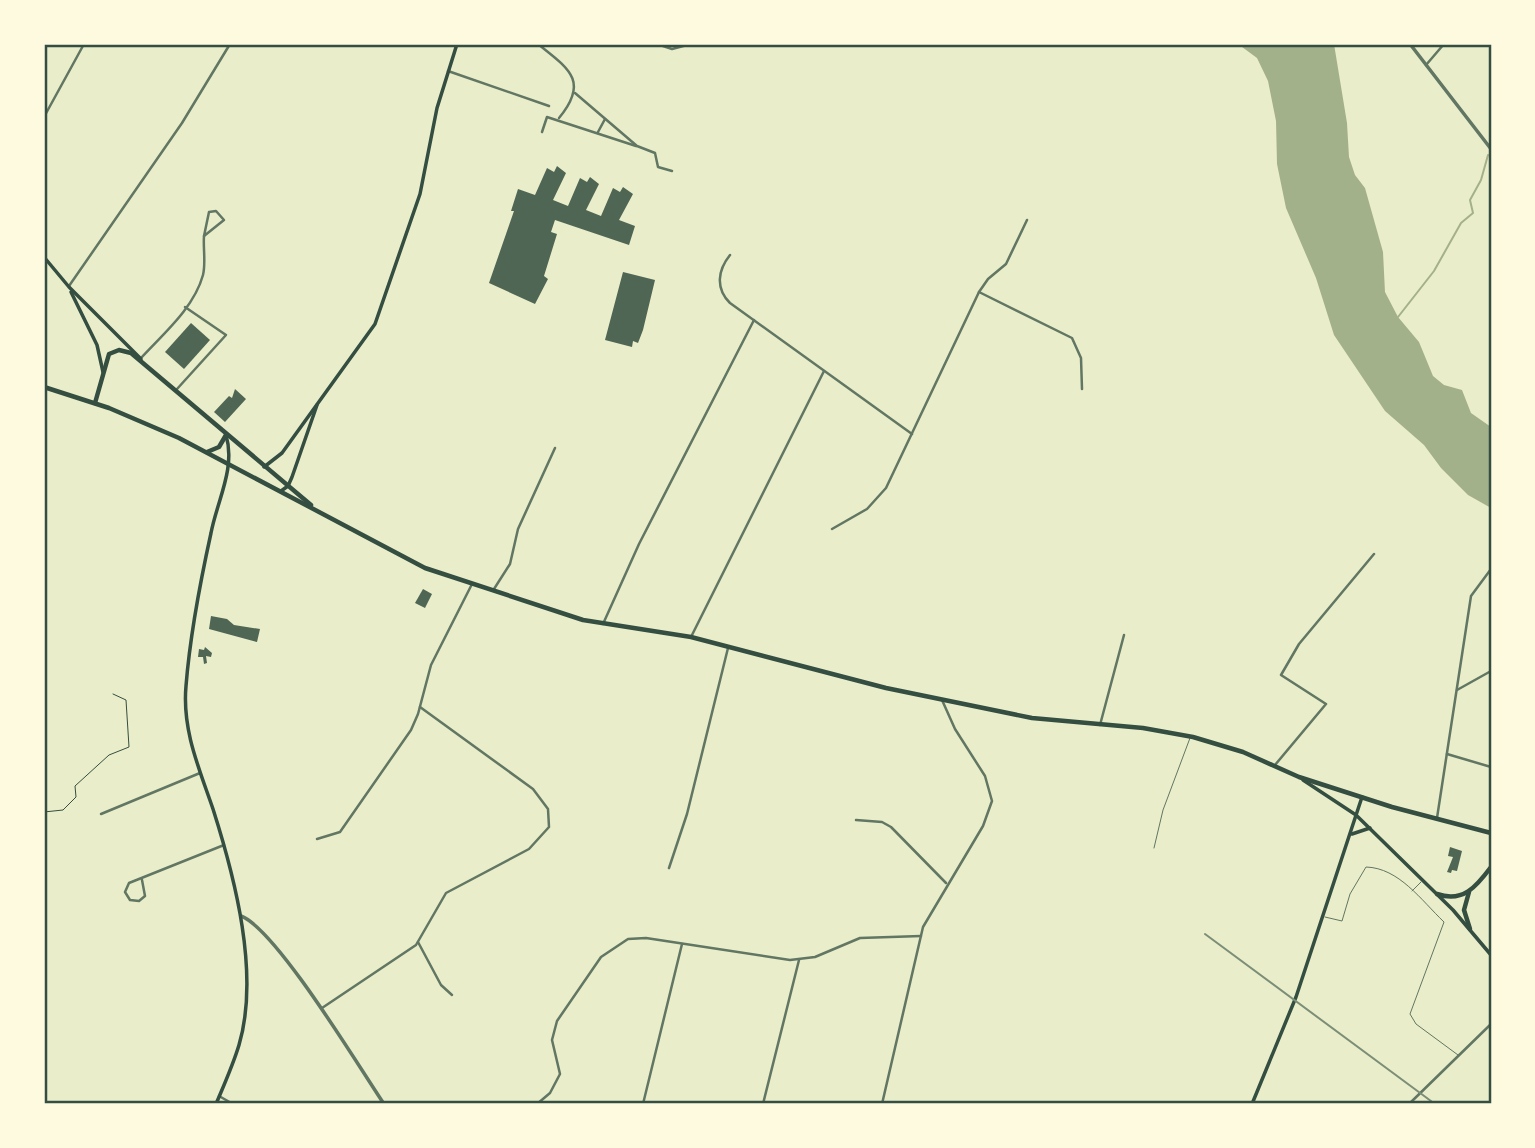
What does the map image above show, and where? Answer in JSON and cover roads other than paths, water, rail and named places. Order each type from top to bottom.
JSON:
[{"type":"main road","points":[[263,467],[282,453],[375,324],[420,194],[437,108],[457,44]]},
{"type":"main road","points":[[44,257],[69,287],[141,359],[263,467],[319,512]]},
{"type":"main road","points":[[69,287],[97,345],[103,372]]},
{"type":"main road","points":[[95,403],[109,354],[116,350],[141,359]]},
{"type":"main road","points":[[44,387],[95,403],[207,452],[425,568],[493,591],[603,624],[691,637],[942,700],[1050,721],[1143,728],[1191,736],[1275,765],[1299,777],[1356,815],[1437,894],[1491,954]]},
{"type":"main road","points":[[281,491],[288,486],[319,400]]},
{"type":"main road","points":[[207,452],[219,447],[226,435]]},
{"type":"main road","points":[[216,1104],[240,1043],[243,1022],[245,983],[241,916],[224,845],[187,727],[186,687],[208,548],[230,463],[231,451],[226,435]]},
{"type":"main road","points":[[1299,777],[1491,833]]},
{"type":"main road","points":[[1252,1104],[1296,996],[1363,796]]},
{"type":"main road","points":[[1350,835],[1370,828]]},
{"type":"main road","points":[[1437,894],[1453,899],[1470,891],[1491,868]]},
{"type":"main road","points":[[1470,891],[1464,910],[1470,929]]},
{"type":"street","points":[[44,117],[84,44]]},
{"type":"street","points":[[69,287],[182,123],[230,44]]},
{"type":"street","points":[[538,44],[570,71],[576,85],[575,93],[558,119]]},
{"type":"street","points":[[657,44],[672,49],[691,44]]},
{"type":"street","points":[[1410,44],[1491,149]]},
{"type":"street","points":[[1426,65],[1444,44]]},
{"type":"street","points":[[449,71],[549,106]]},
{"type":"street","points":[[575,93],[637,146]]},
{"type":"street","points":[[542,132],[547,117],[558,119],[655,153],[658,167],[672,171]]},
{"type":"street","points":[[598,132],[605,119]]},
{"type":"street","points":[[141,359],[185,307],[204,272],[204,236],[209,212],[216,211],[223,220],[221,225],[204,236]]},
{"type":"street","points":[[832,529],[865,510],[880,497],[979,292],[988,279],[1006,264],[1027,220]]},
{"type":"street","points":[[730,255],[719,277],[723,294],[754,320],[912,434]]},
{"type":"street","points":[[979,292],[1072,338],[1082,358],[1082,389]]},
{"type":"street","points":[[176,390],[226,335],[185,307]]},
{"type":"street","points":[[603,624],[647,527],[754,320]]},
{"type":"street","points":[[691,637],[824,371]]},
{"type":"street","points":[[493,591],[510,564],[518,529],[555,449]]},
{"type":"street","points":[[1275,765],[1326,704],[1281,675],[1299,644],[1374,554]]},
{"type":"street","points":[[1437,818],[1472,596],[1491,569]]},
{"type":"street","points":[[317,839],[340,832],[397,752],[420,707],[431,665],[472,584]]},
{"type":"street","points":[[1100,725],[1124,635]]},
{"type":"street","points":[[669,868],[687,814],[728,646]]},
{"type":"street","points":[[1457,690],[1491,671]]},
{"type":"street","points":[[882,1104],[921,936],[947,885],[983,826],[992,801],[985,776],[955,729],[942,700]]},
{"type":"street","points":[[321,1009],[418,942],[444,895],[529,849],[545,833],[550,816],[533,789],[420,707]]},
{"type":"street","points":[[1447,754],[1491,767]]},
{"type":"street","points":[[101,814],[200,773]]},
{"type":"street","points":[[856,820],[883,822],[891,827],[947,885]]},
{"type":"street","points":[[142,880],[145,896],[139,901],[130,900],[125,892],[129,883],[224,845]]},
{"type":"street","points":[[241,916],[257,925],[321,1009],[384,1104]]},
{"type":"street","points":[[537,1104],[550,1093],[560,1074],[552,1040],[557,1021],[601,957],[628,939],[646,938],[799,960],[815,957],[837,945],[860,938],[921,936]]},
{"type":"street","points":[[418,942],[441,985],[452,995]]},
{"type":"street","points":[[643,1104],[682,944]]},
{"type":"street","points":[[763,1104],[799,960]]},
{"type":"street","points":[[1409,1104],[1491,1024]]},
{"type":"street","points":[[219,1096],[233,1104]]},
{"type":"lane","points":[[1154,848],[1163,810],[1191,736]]},
{"type":"lane","points":[[1323,916],[1342,921],[1350,894],[1366,867],[1382,867],[1444,922],[1409,1014],[1416,1024],[1459,1055]]},
{"type":"lane","points":[[1412,891],[1423,880]]},
{"type":"waterway","points":[[1398,317],[1434,271],[1461,223],[1473,213],[1470,200],[1481,180],[1488,155]]},
{"type":"railway","points":[[1205,934],[1435,1104]]}]
